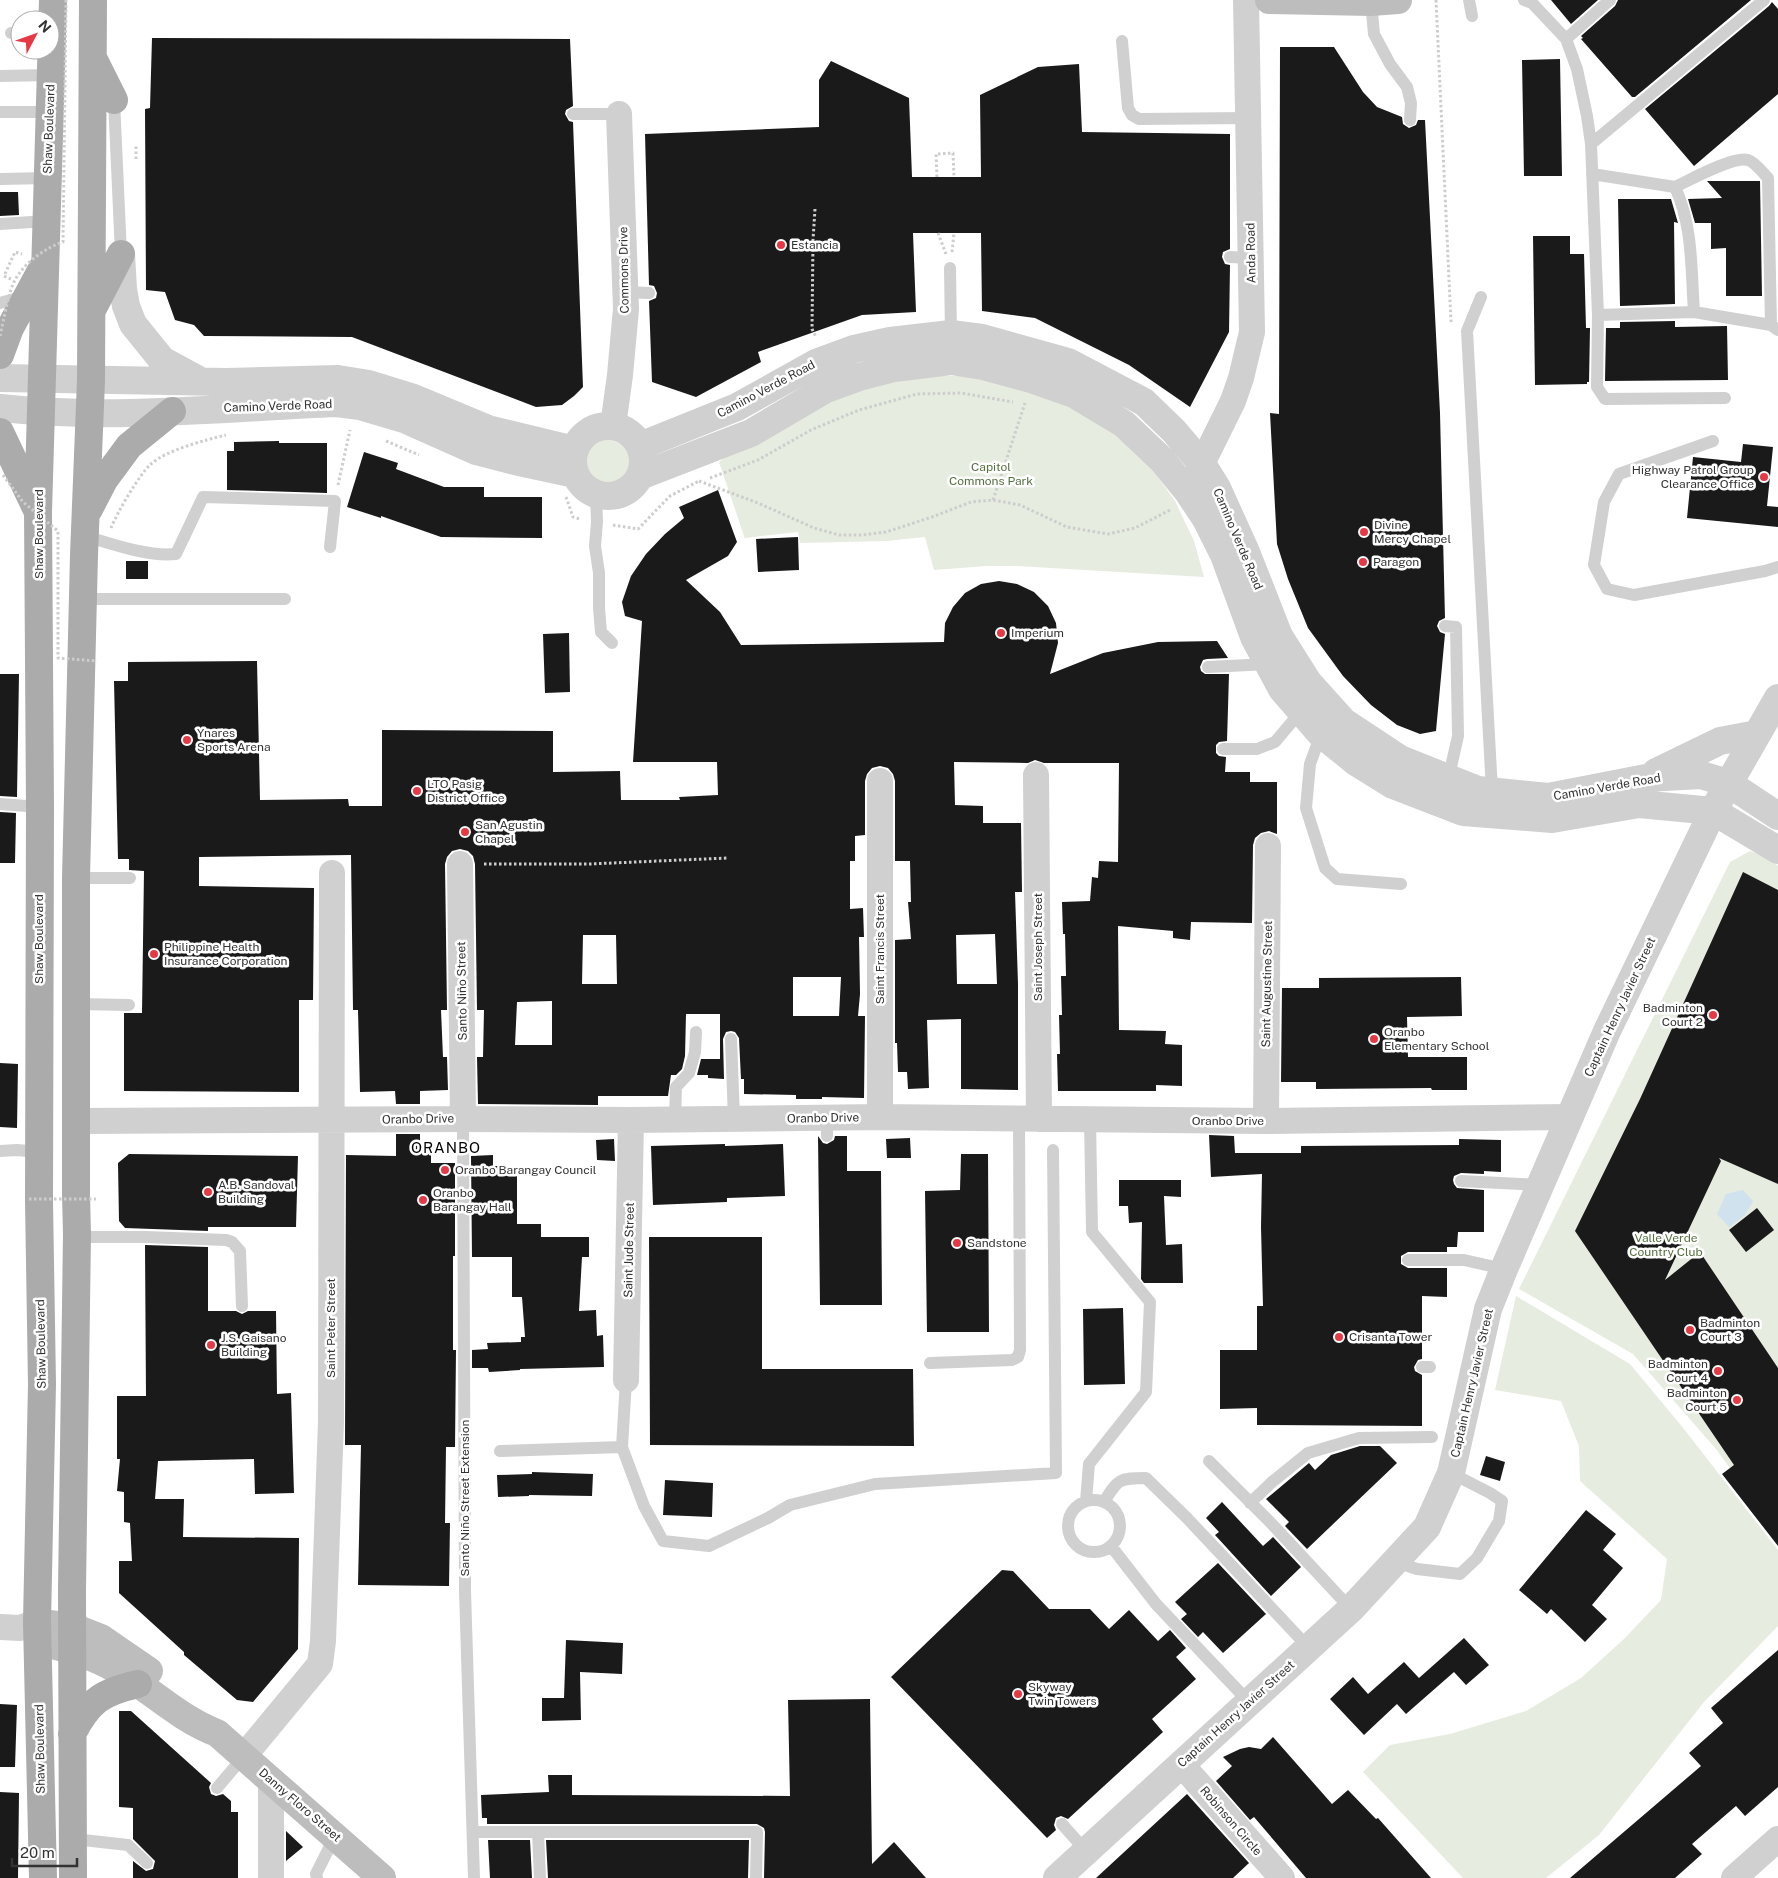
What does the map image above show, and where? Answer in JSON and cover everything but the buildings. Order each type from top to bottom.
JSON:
[{"type":"main road","points":[[93,0],[90,413],[93,531]]},
{"type":"main road","points":[[1269,0],[1370,2],[1398,0]]},
{"type":"main road","points":[[92,57],[114,100]]},
{"type":"main road","name":"Shaw Boulevard","points":[[43,1878],[24,1629],[42,1384],[39,1152],[40,807],[38,512],[51,60]]},
{"type":"main road","points":[[91,311],[121,254]]},
{"type":"main road","points":[[0,355],[21,288],[46,262]]},
{"type":"main road","points":[[73,1878],[72,1734],[77,1237],[76,878],[83,598],[93,531],[104,480],[130,446],[172,411]]},
{"type":"main road","points":[[0,432],[38,512]]},
{"type":"main road","name":"Danny Floro Street","points":[[24,1629],[73,1639],[101,1638],[208,1716],[217,1733],[381,1878]]},
{"type":"main road","name":"Danny Floro Street","points":[[73,1639],[101,1661],[138,1684],[199,1727],[217,1733]]},
{"type":"main road","points":[[72,1734],[82,1715],[100,1697],[123,1687],[138,1684]]},
{"type":"street","name":"Anda Road","points":[[1178,497],[1202,464],[1233,401],[1241,378],[1252,332],[1240,258],[1248,118],[1246,0]]},
{"type":"street","name":"Commons Drive","points":[[613,426],[626,309],[638,292],[620,114]]},
{"type":"street","points":[[121,254],[123,289],[126,306],[133,324],[162,360],[200,381]]},
{"type":"street","name":"Camino Verde Road","points":[[640,446],[738,408],[816,363],[854,349],[881,343],[951,334],[982,338],[1068,362],[1144,402],[1174,431],[1202,464],[1217,488],[1246,552],[1279,636],[1308,682],[1318,713],[1356,762],[1393,785],[1463,812],[1552,819],[1639,804],[1714,811]]},
{"type":"street","name":"Camino Verde Road","points":[[640,476],[751,433],[826,389],[859,377],[894,368],[951,361],[983,366],[1031,379],[1074,394],[1124,424],[1162,460],[1178,497],[1206,520],[1224,555],[1254,637],[1282,689],[1318,713],[1344,722],[1400,759],[1478,790],[1548,797],[1646,778],[1701,775],[1728,783],[1778,816]]},
{"type":"street","name":"Camino Verde Road","points":[[0,378],[226,382],[338,378],[369,384],[411,397],[575,462]]},
{"type":"street","name":"Camino Verde Road","points":[[0,408],[90,413],[336,403],[360,406],[404,419],[476,451],[519,462],[575,462]]},
{"type":"street","points":[[613,426],[629,433],[640,446],[643,466],[640,476],[634,484],[622,493],[606,496],[587,490],[575,462],[580,439],[589,431],[613,426]]},
{"type":"street","name":"Captain Henry Javier Street","points":[[1057,1878],[1351,1609],[1427,1527],[1452,1473],[1488,1308],[1504,1269],[1607,1031],[1728,783],[1778,698]]},
{"type":"street","points":[[1646,778],[1720,741],[1757,734]]},
{"type":"street","name":"Saint Joseph Street","points":[[1029,1119],[1036,775]]},
{"type":"street","name":"Saint Francis Street","points":[[880,781],[880,1117]]},
{"type":"street","points":[[1714,811],[1778,850]]},
{"type":"street","name":"Saint Augustine Street","points":[[1266,1121],[1268,846]]},
{"type":"street","name":"Santo Niño Street","points":[[460,864],[463,1119]]},
{"type":"street","name":"Saint Peter Street","points":[[244,1756],[320,1664],[323,1641],[331,1422],[332,873]]},
{"type":"street","name":"Oranbo Drive","points":[[76,1121],[734,1119],[827,1127],[880,1117],[1266,1121],[1570,1117]]},
{"type":"street","name":"Saint Jude Street","points":[[626,1380],[631,1120]]},
{"type":"street","name":"Robinson Circle","points":[[1181,1764],[1282,1878]]},
{"type":"street","points":[[271,1780],[271,1878]]},
{"type":"street","points":[[1734,1878],[1778,1839]]},
{"type":"lane","points":[[1469,0],[1472,16]]},
{"type":"lane","points":[[1524,0],[1532,4],[1566,39],[1577,69],[1591,144],[1598,315],[1597,386],[1605,399],[1725,398]]},
{"type":"lane","points":[[1566,39],[1610,0]]},
{"type":"lane","points":[[1591,144],[1764,0]]},
{"type":"lane","points":[[1370,2],[1374,34],[1390,64],[1407,87],[1411,103],[1410,120]]},
{"type":"lane","points":[[1122,40],[1128,108],[1132,115],[1139,119],[1248,118]]},
{"type":"lane","points":[[0,76],[51,75]]},
{"type":"lane","points":[[114,100],[121,254]]},
{"type":"lane","points":[[0,112],[50,112]]},
{"type":"lane","points":[[573,114],[620,114]]},
{"type":"lane","points":[[1592,174],[1675,187],[1734,160],[1748,160],[1753,163],[1768,178],[1774,327],[1694,312],[1598,315]]},
{"type":"lane","points":[[0,179],[48,178]]},
{"type":"lane","points":[[1675,187],[1683,204],[1689,227],[1694,312]]},
{"type":"lane","points":[[0,224],[47,221]]},
{"type":"lane","points":[[950,268],[951,361]]},
{"type":"lane","points":[[0,302],[21,288]]},
{"type":"lane","points":[[1481,297],[1466,331],[1492,791]]},
{"type":"lane","points":[[1713,441],[1619,474],[1604,502],[1594,564],[1607,589],[1634,595],[1778,567]]},
{"type":"lane","points":[[596,494],[597,522],[595,546],[599,573],[599,608],[602,632],[612,643]]},
{"type":"lane","points":[[93,531],[164,555],[176,554],[203,498],[334,501],[330,547]]},
{"type":"lane","points":[[83,598],[285,599]]},
{"type":"lane","points":[[1442,804],[1458,736],[1456,627],[1446,626]]},
{"type":"lane","points":[[1208,666],[1269,664]]},
{"type":"lane","points":[[1223,749],[1256,749],[1275,742],[1318,713]]},
{"type":"lane","points":[[1318,713],[1310,764],[1306,808],[1325,868],[1337,879],[1401,884]]},
{"type":"lane","points":[[0,804],[40,807]]},
{"type":"lane","points":[[76,878],[130,878]]},
{"type":"lane","points":[[76,1004],[129,1005]]},
{"type":"lane","points":[[675,1120],[676,1087],[689,1072],[695,1052],[696,1032]]},
{"type":"lane","points":[[731,1039],[734,1119]]},
{"type":"lane","name":"Santo Niño Street Extension","points":[[463,1119],[465,1591],[474,1878]]},
{"type":"lane","points":[[930,1363],[1012,1360],[1018,1357],[1020,1350],[1029,1119]]},
{"type":"lane","points":[[1086,1501],[1088,1464],[1146,1392],[1150,1302],[1092,1232],[1090,1120]]},
{"type":"lane","points":[[626,1380],[622,1447],[644,1506],[663,1541],[709,1546],[768,1518],[790,1505],[875,1484],[1056,1473],[1053,1150]]},
{"type":"lane","points":[[0,1151],[39,1152]]},
{"type":"lane","points":[[1462,1181],[1540,1185]]},
{"type":"lane","points":[[77,1237],[145,1237],[226,1240],[232,1242],[240,1251],[242,1306]]},
{"type":"lane","points":[[1408,1260],[1464,1260],[1504,1269]]},
{"type":"lane","points":[[1250,1502],[1308,1453],[1359,1438],[1432,1438]]},
{"type":"lane","points":[[500,1451],[622,1447]]},
{"type":"lane","points":[[1209,1460],[1351,1609]]},
{"type":"lane","points":[[1396,1562],[1417,1569],[1460,1574],[1477,1558],[1499,1521],[1502,1501],[1452,1473]]},
{"type":"lane","points":[[1104,1502],[1115,1484],[1126,1478],[1146,1478],[1166,1496],[1309,1648]]},
{"type":"lane","points":[[1086,1501],[1104,1502],[1117,1513],[1120,1531],[1111,1546],[1094,1552],[1085,1550],[1071,1538],[1069,1520],[1072,1512],[1086,1501]]},
{"type":"lane","points":[[1111,1546],[1156,1604],[1249,1702]]},
{"type":"lane","points":[[217,1788],[244,1756]]},
{"type":"lane","points":[[1062,1824],[1086,1851]]},
{"type":"lane","points":[[474,1832],[757,1832],[756,1878]]},
{"type":"lane","points":[[538,1832],[540,1878]]},
{"type":"lane","points":[[317,1878],[316,1874],[335,1836]]},
{"type":"lane","points":[[74,1839],[128,1845],[147,1863]]},
{"type":"path","points":[[0,336],[21,288],[23,268],[50,247],[63,242],[66,0]]},
{"type":"path","points":[[1436,0],[1452,325]]},
{"type":"path","points":[[937,177],[936,154],[954,153],[954,177]]},
{"type":"path","points":[[815,209],[812,330],[816,338]]},
{"type":"path","points":[[15,252],[4,276],[21,288]]},
{"type":"path","points":[[1032,406],[1024,403],[961,393],[917,394],[859,410],[811,430],[758,460],[699,481],[758,503],[814,528],[839,535],[886,532],[971,502],[992,500],[1020,505],[1067,527],[1108,534],[1135,528],[1174,508],[1178,497]]},
{"type":"path","points":[[992,500],[1024,403]]},
{"type":"path","points":[[334,501],[350,427]]},
{"type":"path","points":[[93,531],[114,522],[150,464],[162,456],[200,441],[235,434]]},
{"type":"path","points":[[3,475],[23,502],[58,532],[58,658],[97,661]]},
{"type":"path","points":[[460,864],[589,864],[728,858]]},
{"type":"path","points":[[29,1199],[96,1199]]},
{"type":"green space","name":"Capitol Commons Park","points":[[905,376],[982,376],[1055,398],[1114,432],[1153,470],[1175,501],[1194,541],[1204,577],[1017,566],[934,570],[925,537],[887,541],[800,543],[798,532],[745,539],[719,462],[753,437],[839,395]]},
{"type":"green space","points":[[602,440],[612,440],[624,446],[629,454],[629,472],[624,480],[616,485],[602,486],[594,483],[587,476],[584,468],[584,458],[587,450],[594,443]]},
{"type":"green space","name":"Valle Verde Country Club","points":[[1750,851],[1769,858],[1778,866],[1778,1535],[1716,1449],[1633,1354],[1519,1289],[1730,862]]},
{"type":"green space","points":[[1516,1296],[1630,1364],[1684,1429],[1778,1550],[1778,1626],[1704,1702],[1599,1835],[1546,1878],[1463,1878],[1363,1772],[1390,1745],[1450,1734],[1526,1711],[1581,1678],[1624,1639],[1661,1600],[1667,1559],[1580,1481],[1579,1446],[1561,1401],[1495,1390]]},
{"type":"water","points":[[1743,1190],[1753,1201],[1745,1215],[1729,1227],[1717,1214],[1726,1194]]},
{"type":"place","name":"Estancia","points":[[781,245]]},
{"type":"place","name":"Highway Patrol Group Clearance Office","points":[[1764,477]]},
{"type":"place","name":"Divine Mercy Chapel","points":[[1364,532]]},
{"type":"place","name":"Paragon","points":[[1363,562]]},
{"type":"place","name":"Imperium","points":[[1001,633]]},
{"type":"place","name":"Ynares Sports Arena","points":[[187,740]]},
{"type":"place","name":"LTO Pasig District Office","points":[[417,791]]},
{"type":"place","name":"San Agustin Chapel","points":[[465,832]]},
{"type":"place","name":"Philippine Health Insurance Corporation","points":[[154,954]]},
{"type":"place","name":"Badminton Court 2","points":[[1713,1015]]},
{"type":"place","name":"Oranbo Elementary School","points":[[1374,1039]]},
{"type":"place","name":"Oranbo Barangay Council","points":[[445,1170]]},
{"type":"place","name":"A.B. Sandoval Building","points":[[208,1192]]},
{"type":"place","name":"Oranbo Barangay Hall","points":[[423,1200]]},
{"type":"place","name":"Sandstone","points":[[957,1243]]},
{"type":"place","name":"Badminton Court 3","points":[[1690,1330]]},
{"type":"place","name":"Crisanta Tower","points":[[1339,1337]]},
{"type":"place","name":"J.S. Gaisano Building","points":[[211,1345]]},
{"type":"place","name":"Badminton Court 4","points":[[1718,1371]]},
{"type":"place","name":"Badminton Court 5","points":[[1737,1400]]},
{"type":"place","name":"Skyway Twin Towers","points":[[1018,1694]]},
{"type":"district","name":"ORANBO","points":[[446,1148]]}]
